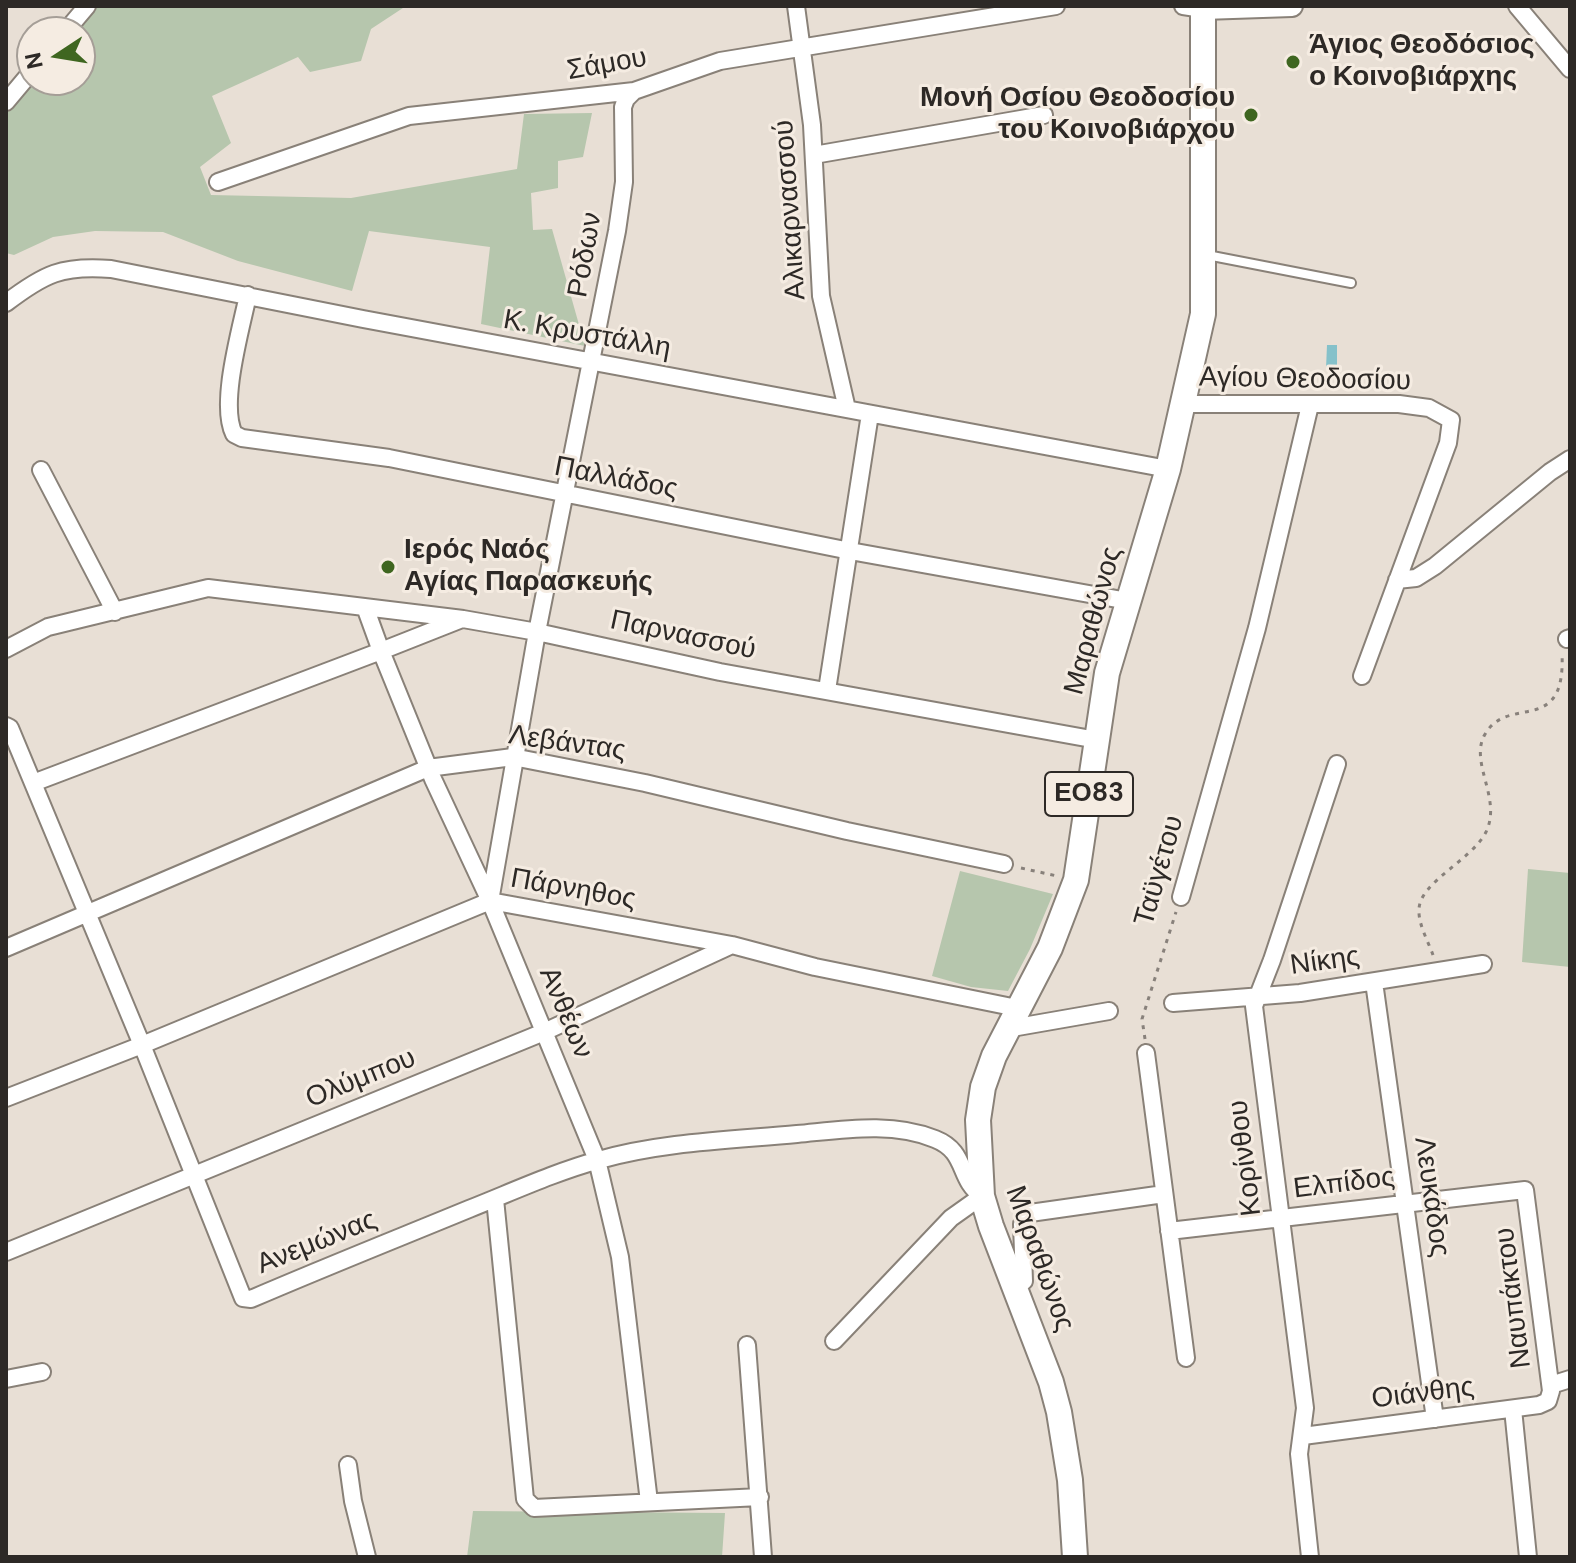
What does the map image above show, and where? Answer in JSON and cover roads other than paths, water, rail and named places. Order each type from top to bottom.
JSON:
[{"type":"main road","name":"Μαραθώνος","points":[[1075,1557],[1070,1480],[1059,1412],[1051,1382],[994,1236],[982,1196],[978,1120],[983,1087],[1012,1019],[1050,948],[1076,880],[1107,673],[1168,469],[1203,314],[1196,7]]},
{"type":"street","name":"Αλικαρνασσού","points":[[796,6],[814,155],[821,296],[847,409]]},
{"type":"street","name":"Σάμου","points":[[218,182],[409,116],[634,91],[712,63],[1056,6]]},
{"type":"street","points":[[1196,7],[1292,6]]},
{"type":"street","points":[[1517,6],[1570,69]]},
{"type":"street","name":"Ρόδων","points":[[490,901],[513,757],[617,231],[624,182],[623,107],[634,91]]},
{"type":"street","points":[[814,155],[1044,115]]},
{"type":"street","name":"Κ. Κρυστάλλη","points":[[6,303],[52,274],[80,267],[126,271],[1168,469]]},
{"type":"street","name":"Παλλάδος","points":[[248,295],[231,386],[229,419],[234,434],[264,442],[389,458],[850,551],[1128,601]]},
{"type":"street","name":"Αγίου Θεοδοσίου","points":[[1181,404],[1399,404],[1429,408],[1451,420],[1448,443],[1397,580]]},
{"type":"street","name":"Ταϋγέτου","points":[[1181,897],[1257,628],[1310,405]]},
{"type":"street","points":[[827,690],[870,414]]},
{"type":"street","points":[[1362,676],[1397,580],[1416,578],[1435,566],[1570,459]]},
{"type":"street","points":[[6,649],[48,627],[115,612],[41,470]]},
{"type":"street","name":"Παρνασσού","points":[[115,612],[208,588],[463,619],[720,672],[1097,740]]},
{"type":"street","name":"Ανθέων","points":[[365,607],[428,768],[490,901],[597,1160],[620,1257],[649,1502]]},
{"type":"street","points":[[33,783],[463,619]]},
{"type":"street","name":"Ανεμώνας","points":[[6,726],[10,728],[142,1045],[243,1298],[251,1299],[597,1160],[634,1153],[850,1129],[889,1129],[923,1135],[948,1146],[960,1158],[970,1187],[982,1196]]},
{"type":"street","name":"Λεβάντας","points":[[6,948],[428,768],[513,757],[645,783],[1004,864]]},
{"type":"street","name":"Κορίνθου","points":[[1310,1557],[1299,1454],[1305,1408],[1254,1006],[1337,764]]},
{"type":"street","name":"Πάρνηθος","points":[[6,1098],[490,901],[732,945],[1012,1019]]},
{"type":"street","name":"Ολύμπου","points":[[6,1252],[544,1032],[732,945]]},
{"type":"street","name":"Νίκης","points":[[1173,1003],[1256,997],[1483,964]]},
{"type":"street","name":"Λευκάδος","points":[[1374,982],[1435,1419]]},
{"type":"street","points":[[1012,1019],[1109,1011]]},
{"type":"street","points":[[1146,1053],[1186,1358]]},
{"type":"street","name":"Ελπίδος","points":[[1169,1231],[1525,1190]]},
{"type":"street","name":"Ναυπάκτου","points":[[1525,1190],[1549,1393]]},
{"type":"street","points":[[1015,1287],[1024,1281],[1022,1224],[1030,1213],[1164,1194]]},
{"type":"street","points":[[834,1341],[951,1218],[982,1196]]},
{"type":"street","points":[[495,1199],[525,1499],[534,1508],[760,1497]]},
{"type":"street","points":[[747,1345],[763,1557]]},
{"type":"street","points":[[6,1379],[42,1372]]},
{"type":"street","name":"Οιάνθης","points":[[1303,1436],[1539,1405],[1549,1393],[1570,1379]]},
{"type":"street","name":"Ναυπάκτου","points":[[1513,1409],[1528,1557]]},
{"type":"street","points":[[348,1465],[367,1557]]},
{"type":"lane","points":[[1202,254],[1351,283]]},
{"type":"water","points":[[1327,345],[1337,345],[1337,369],[1326,369]]},
{"type":"place","name":"Άγιος Θεοδόσιος ο Κοινοβιάρχης","points":[[1293,62]]},
{"type":"place","name":"Μονή Οσίου Θεοδοσίου του Κοινοβιάρχου","points":[[1251,115]]},
{"type":"place","name":"Ιερός Ναός Αγίας Παρασκευής","points":[[388,567]]}]
